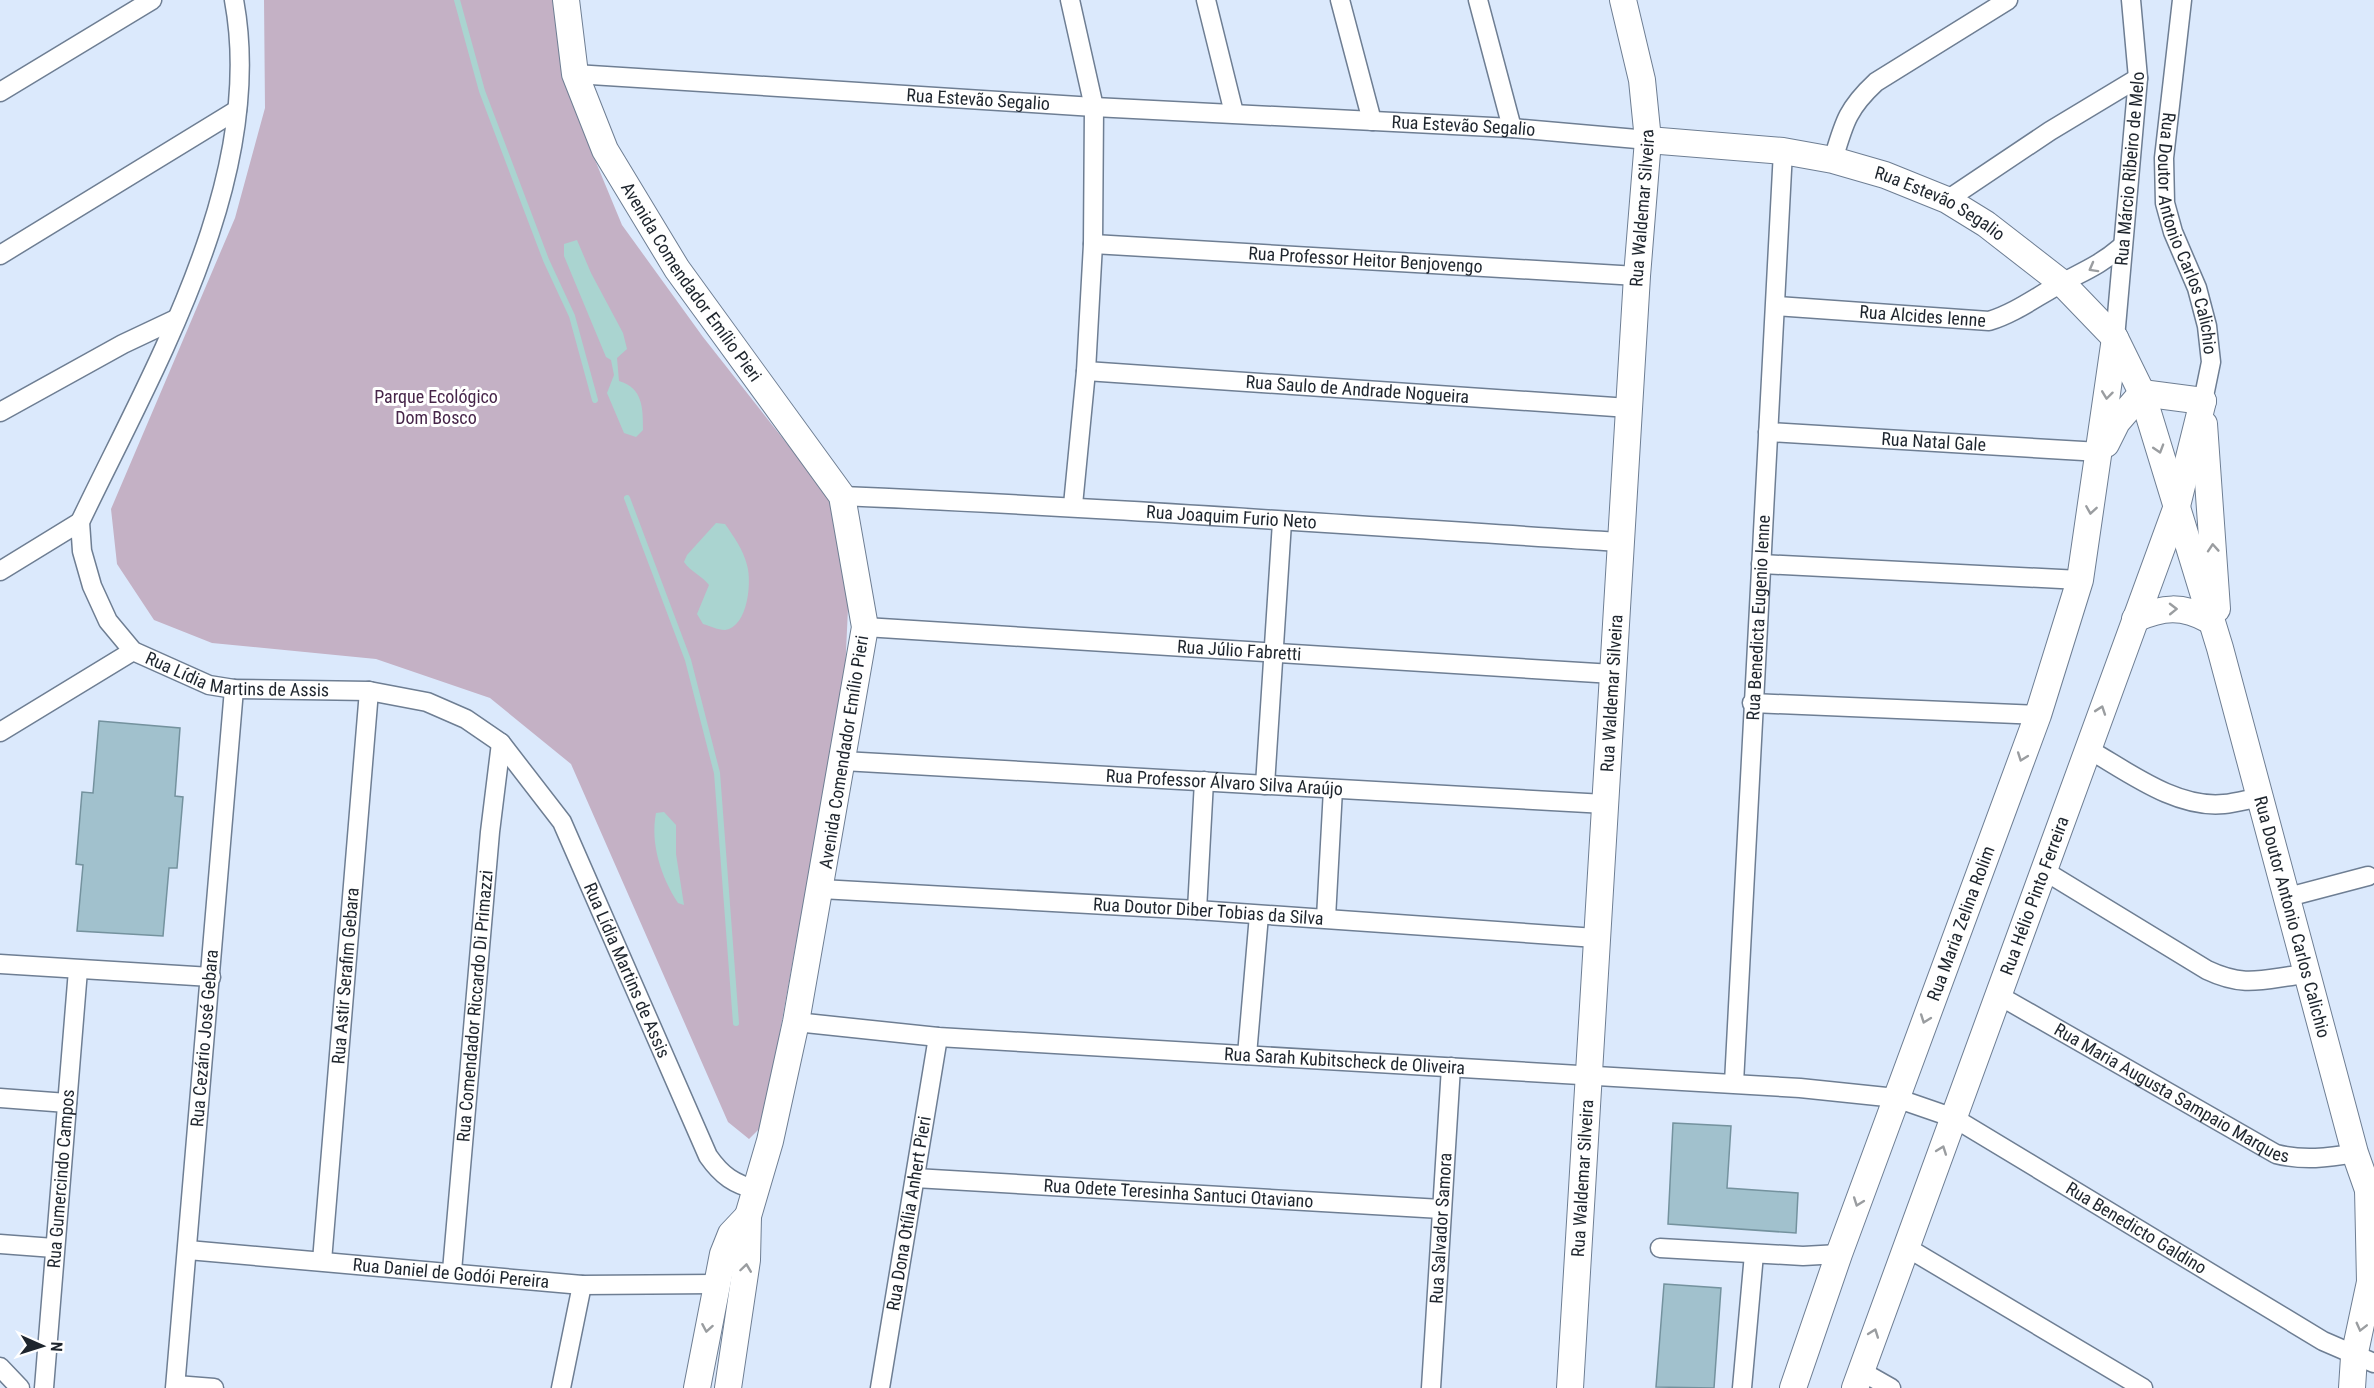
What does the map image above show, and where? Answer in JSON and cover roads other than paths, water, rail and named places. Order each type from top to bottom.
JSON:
[{"type":"street","points":[[0,92],[153,0]]},
{"type":"street","points":[[0,571],[80,522],[176,318],[220,204],[233,152],[241,44],[234,0]]},
{"type":"street","name":"Avenida Comendador Emílio Pieri","points":[[566,0],[575,74],[605,150],[678,269],[842,496],[865,627],[796,1022],[757,1190],[748,1216]]},
{"type":"street","points":[[1070,0],[1095,107],[1093,243],[1086,371],[1073,505]]},
{"type":"street","points":[[1206,0],[1234,113]]},
{"type":"street","points":[[1340,0],[1372,121]]},
{"type":"street","points":[[1478,0],[1512,128]]},
{"type":"street","name":"Rua Waldemar Silveira","points":[[1570,1388],[1637,276],[1648,140],[1642,80],[1623,0]]},
{"type":"street","points":[[1833,160],[1845,119],[1857,100],[1876,82],[2008,0]]},
{"type":"street","name":"Rua Márcio Ribeiro de Melo","points":[[2115,338],[2121,247],[2138,78],[2131,0]]},
{"type":"street","name":"Rua Doutor Antonio Carlos Calichio","points":[[2182,0],[2164,158],[2165,203],[2173,232],[2197,288],[2207,326],[2211,362],[2203,401],[2220,648]]},
{"type":"street","name":"Rua Estevão Segalio","points":[[575,74],[1095,107],[1512,128],[1783,151],[1833,160],[1885,175],[1947,200],[1986,224],[2062,283],[2115,338],[2142,393],[2177,506]]},
{"type":"street","points":[[1947,200],[2074,116],[2138,78]]},
{"type":"street","points":[[0,255],[237,110]]},
{"type":"street","name":"Rua Benedicta Eugenio Ienne","points":[[1734,1083],[1752,703],[1783,151]]},
{"type":"street","name":"Rua Professor Heitor Benjovengo","points":[[1093,243],[1637,276]]},
{"type":"street","name":"Rua Alcides Ienne","points":[[1776,306],[1989,321],[2010,315],[2062,283],[2090,271],[2121,247]]},
{"type":"street","points":[[0,412],[123,344],[176,318]]},
{"type":"street","name":"Rua Maria Zelina Rolim","points":[[1793,1388],[1839,1254],[2038,715],[2080,580],[2115,338]]},
{"type":"street","name":"Rua Saulo de Andrade Nogueira","points":[[1086,371],[1629,408]]},
{"type":"street","points":[[2142,393],[2203,401]]},
{"type":"street","name":"Rua Maria Zelina Rolim","points":[[2100,452],[2117,422],[2142,393]]},
{"type":"street","name":"Rua Hélio Pinto Ferreira","points":[[1858,1379],[2177,506],[2203,401]]},
{"type":"street","name":"Rua Natal Gale","points":[[1768,432],[2100,452]]},
{"type":"street","name":"Rua Joaquim Furio Neto","points":[[842,496],[1073,505],[1282,522],[1621,542]]},
{"type":"street","name":"Rua Doutor Antonio Carlos Calichio","points":[[2177,506],[2209,620],[2220,648],[2355,1153],[2371,1196],[2370,1282],[2364,1360],[2352,1388]]},
{"type":"street","name":"Rua Lídia Martins de Assis","points":[[80,522],[82,550],[92,586],[108,621],[133,651],[209,685],[234,689],[369,691],[427,702],[466,719],[501,743],[562,822],[708,1156],[720,1174],[736,1184],[757,1190]]},
{"type":"street","points":[[1265,785],[1282,522]]},
{"type":"street","points":[[1761,564],[2080,580]]},
{"type":"street","points":[[2135,619],[2170,607],[2195,612],[2209,620]]},
{"type":"street","name":"Rua Júlio Fabretti","points":[[865,627],[1613,674]]},
{"type":"street","points":[[0,732],[133,651]]},
{"type":"street","name":"Rua Cezário José Gebara","points":[[176,1386],[234,689]]},
{"type":"street","name":"Rua Astir Serafim Gebara","points":[[322,1261],[369,691]]},
{"type":"street","points":[[1752,703],[2038,715]]},
{"type":"street","name":"Rua Comendador Riccardo Di Primazzi","points":[[452,1271],[490,832],[501,743]]},
{"type":"street","points":[[2088,749],[2171,795],[2188,800],[2223,805],[2260,796]]},
{"type":"street","name":"Rua Professor Álvaro Silva Araújo","points":[[843,760],[1605,804]]},
{"type":"street","points":[[1197,910],[1204,781]]},
{"type":"street","points":[[1326,918],[1333,789]]},
{"type":"street","points":[[2043,870],[2207,970],[2229,980],[2250,983],[2307,974]]},
{"type":"street","points":[[2288,897],[2368,876]]},
{"type":"street","name":"Rua Doutor Diber Tobias da Silva","points":[[821,889],[1326,918],[1596,938]]},
{"type":"street","points":[[1247,1055],[1259,915]]},
{"type":"street","points":[[0,964],[211,977]]},
{"type":"street","name":"Rua Gumercindo Campos","points":[[44,1388],[78,970]]},
{"type":"street","name":"Rua Maria Augusta Sampaio Marques","points":[[1998,995],[2276,1154],[2301,1159],[2327,1158],[2355,1153]]},
{"type":"street","name":"Rua Sarah Kubitscheck de Oliveira","points":[[796,1022],[938,1038],[1734,1083],[1896,1098]]},
{"type":"street","name":"Rua Dona Otília Anhert Pieri","points":[[880,1388],[938,1038]]},
{"type":"street","name":"Rua Salvador Samora","points":[[1431,1388],[1451,1067]]},
{"type":"street","points":[[0,1098],[67,1103]]},
{"type":"street","name":"Rua Benedicto Galdino","points":[[1896,1098],[1954,1118],[2323,1341],[2364,1360]]},
{"type":"street","name":"Rua Odete Teresinha Santuci Otaviano","points":[[915,1178],[1441,1209]]},
{"type":"street","points":[[696,1388],[723,1254],[732,1234],[748,1216]]},
{"type":"street","points":[[728,1388],[747,1260],[748,1216]]},
{"type":"street","points":[[0,1244],[54,1248]]},
{"type":"street","points":[[1906,1247],[2143,1388]]},
{"type":"street","points":[[1660,1248],[1754,1254],[1839,1254]]},
{"type":"street","name":"Rua Daniel de Godói Pereira","points":[[188,1250],[452,1271],[582,1285],[716,1284]]},
{"type":"street","points":[[1742,1388],[1754,1254]]},
{"type":"street","points":[[561,1388],[582,1285]]},
{"type":"street","points":[[0,1367],[20,1388]]},
{"type":"street","points":[[1858,1379],[1891,1388]]},
{"type":"street","points":[[176,1386],[214,1388]]},
{"type":"waterway","points":[[457,0],[482,91],[546,260],[572,316],[595,400]]},
{"type":"waterway","points":[[627,498],[688,660],[717,773],[736,1023]]},
{"type":"park label","name":"Parque Ecológico Dom Bosco","points":[[436,407]]}]
